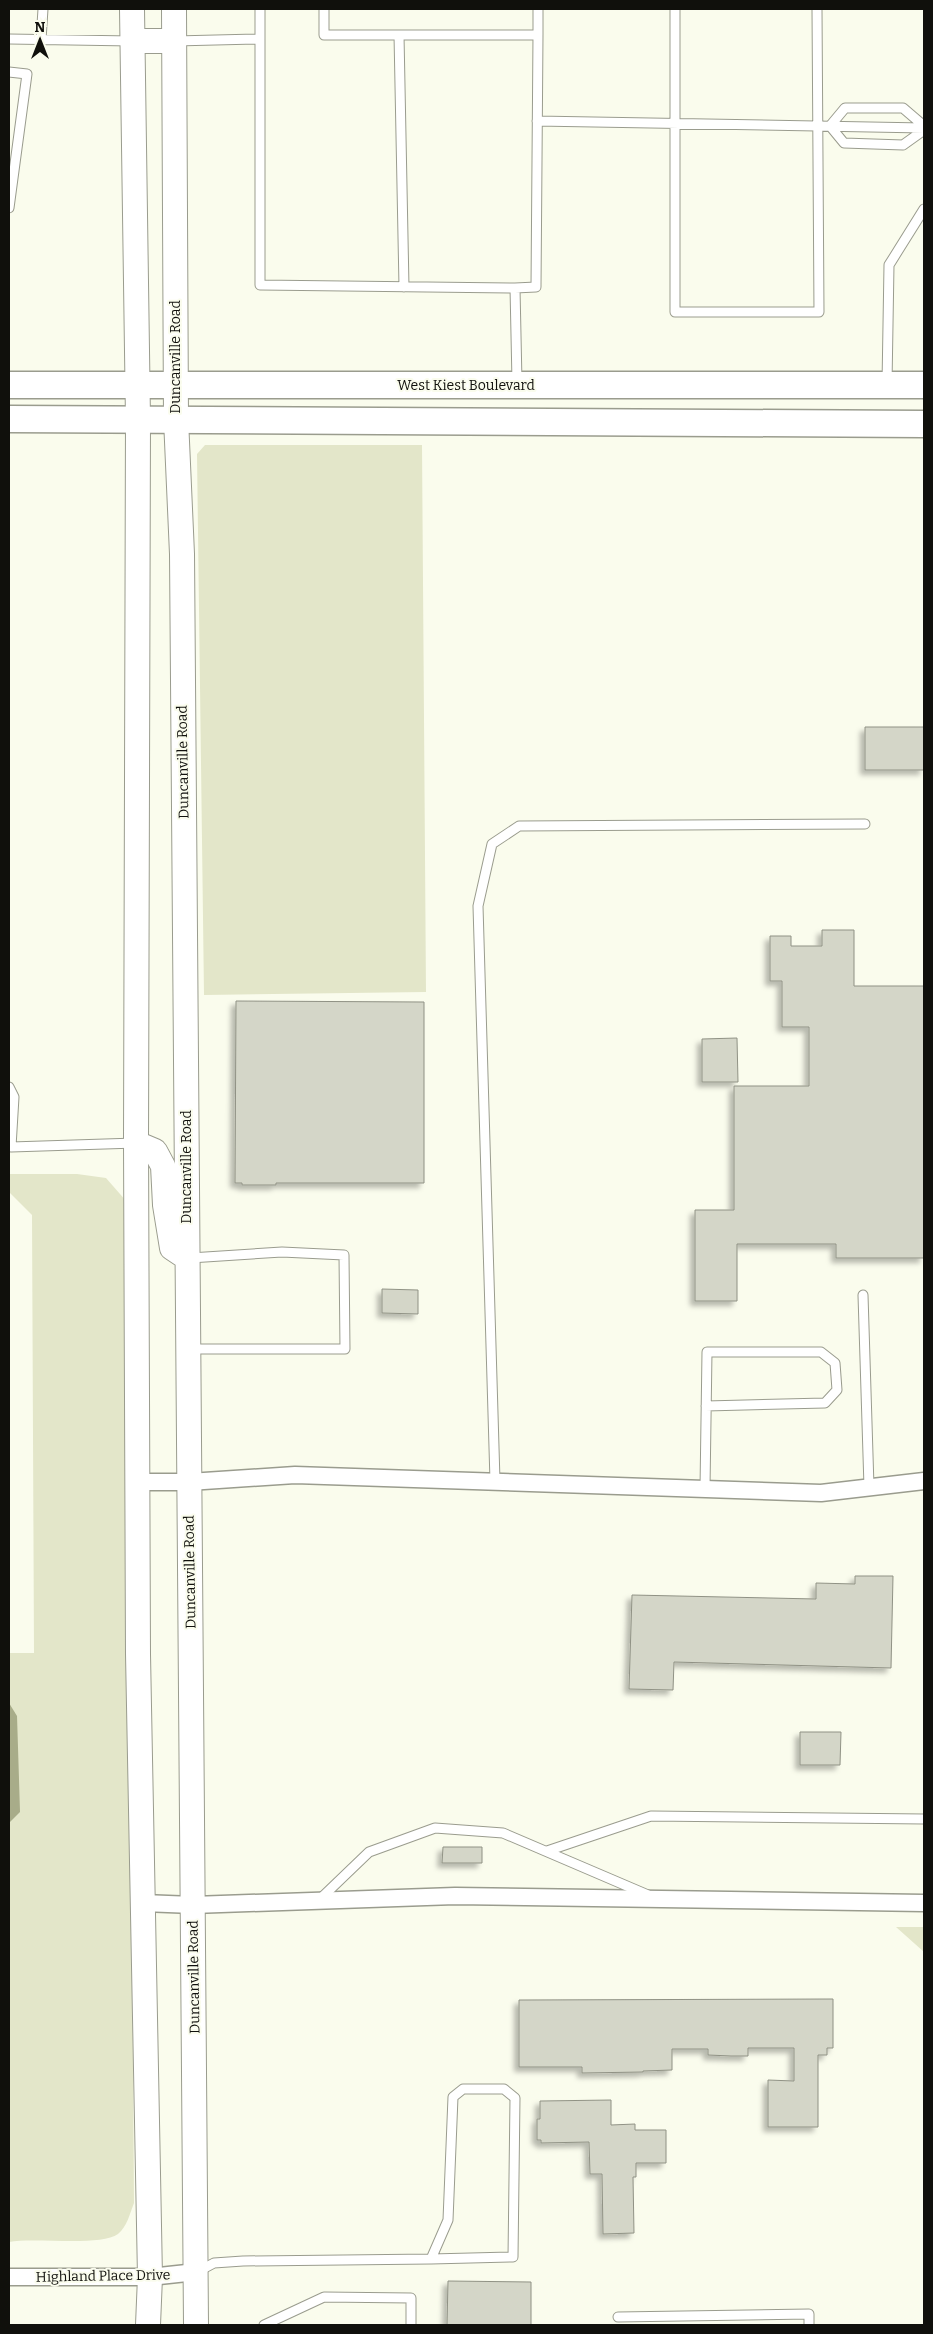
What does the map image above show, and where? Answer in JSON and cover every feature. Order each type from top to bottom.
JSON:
[{"type":"main road","points":[[132,9],[138,385],[136,1143],[138,1482],[142,1903],[150,2277],[148,2325]]},
{"type":"main road","name":"Duncanville Road","points":[[174,9],[175,384],[182,554],[196,2325]]},
{"type":"main road","points":[[132,41],[174,41]]},
{"type":"main road","name":"West Kiest Boulevard","points":[[9,385],[924,385]]},
{"type":"main road","points":[[516,421],[517,385]]},
{"type":"main road","points":[[868,424],[877,385]]},
{"type":"main road","points":[[9,419],[924,424]]},
{"type":"main road","points":[[136,1143],[186,1138]]},
{"type":"main road","points":[[136,1143],[154,1150],[163,1166],[165,1205],[172,1248],[187,1258]]},
{"type":"street","points":[[138,1482],[189,1482],[295,1475],[821,1493],[924,1481]]},
{"type":"street","points":[[142,1903],[193,1905],[455,1896],[924,1903]]},
{"type":"street","name":"Highland Place Drive","points":[[9,2277],[150,2277],[196,2272]]},
{"type":"lane","points":[[41,40],[43,9]]},
{"type":"lane","points":[[260,9],[260,285],[516,288],[536,287],[538,9]]},
{"type":"lane","points":[[324,9],[324,35],[538,35]]},
{"type":"lane","points":[[675,9],[675,312],[818,312],[817,9]]},
{"type":"lane","points":[[399,35],[404,287]]},
{"type":"lane","points":[[9,39],[132,41]]},
{"type":"lane","points":[[174,41],[260,39]]},
{"type":"lane","points":[[9,72],[28,74],[10,189],[9,208]]},
{"type":"lane","points":[[830,126],[845,108],[904,108],[924,128]]},
{"type":"lane","points":[[537,121],[924,128]]},
{"type":"lane","points":[[830,126],[844,143],[903,145],[924,128]]},
{"type":"lane","points":[[877,385],[889,265],[924,209]]},
{"type":"lane","points":[[516,288],[517,385]]},
{"type":"lane","points":[[495,1481],[478,906],[492,844],[519,826],[865,824]]},
{"type":"lane","points":[[9,1087],[14,1097],[10,1147],[136,1143]]},
{"type":"lane","points":[[187,1258],[282,1252],[344,1255],[345,1349],[189,1349]]},
{"type":"lane","points":[[863,1295],[869,1487]]},
{"type":"lane","points":[[705,1488],[706,1406],[707,1352],[821,1352],[835,1363],[837,1390],[825,1403],[706,1406]]},
{"type":"lane","points":[[547,1851],[651,1816],[924,1819]]},
{"type":"lane","points":[[318,1901],[369,1852],[435,1828],[503,1833],[658,1899]]},
{"type":"lane","points":[[196,2272],[214,2263],[242,2261],[430,2259],[506,2258],[513,2256],[515,2098],[504,2089],[463,2089],[453,2097],[448,2220],[430,2259]]},
{"type":"lane","points":[[264,2325],[324,2297],[411,2298],[411,2325]]},
{"type":"lane","points":[[618,2317],[809,2314],[809,2325]]},
{"type":"shaded area","points":[[205,445],[422,445],[426,992],[204,995],[197,454]]},
{"type":"shaded area","points":[[9,1174],[77,1174],[106,1178],[127,1202],[134,2203],[124,2228],[118,2234],[97,2240],[9,2242],[9,1653],[34,1653],[32,1215],[9,1192]]},
{"type":"shaded area","points":[[9,1703],[17,1716],[20,1812],[9,1823]]},
{"type":"shaded area","points":[[896,1927],[924,1927],[924,1952]]},
{"type":"building","points":[[865,727],[924,727],[924,770],[865,770]]},
{"type":"building","points":[[822,930],[854,930],[854,986],[924,986],[924,1258],[836,1258],[836,1244],[737,1244],[737,1301],[695,1301],[695,1210],[734,1210],[734,1086],[809,1086],[809,1027],[782,1027],[782,981],[770,981],[770,936],[791,936],[791,946],[822,946]]},
{"type":"building","points":[[236,1001],[424,1002],[424,1183],[276,1183],[276,1185],[242,1185],[242,1183],[235,1183]]},
{"type":"building","points":[[737,1038],[738,1082],[702,1082],[702,1039]]},
{"type":"building","points":[[382,1289],[418,1290],[418,1314],[382,1313]]},
{"type":"building","points":[[855,1576],[893,1576],[891,1668],[674,1662],[673,1690],[629,1689],[632,1595],[816,1599],[816,1583],[855,1584]]},
{"type":"building","points":[[800,1732],[841,1732],[840,1765],[800,1765]]},
{"type":"building","points":[[443,1847],[482,1847],[482,1863],[442,1863]]},
{"type":"building","points":[[833,1999],[833,2048],[827,2048],[827,2055],[818,2055],[818,2127],[768,2127],[768,2080],[794,2081],[794,2048],[748,2048],[748,2056],[708,2055],[708,2049],[672,2049],[672,2070],[582,2073],[582,2067],[519,2067],[519,2000]]},
{"type":"building","points":[[611,2100],[611,2125],[635,2124],[635,2130],[666,2130],[666,2163],[636,2163],[636,2177],[633,2177],[634,2233],[603,2234],[602,2174],[590,2174],[589,2142],[541,2143],[541,2140],[537,2140],[537,2119],[540,2119],[540,2101]]},
{"type":"building","points":[[448,2281],[531,2282],[531,2325],[447,2325]]}]
